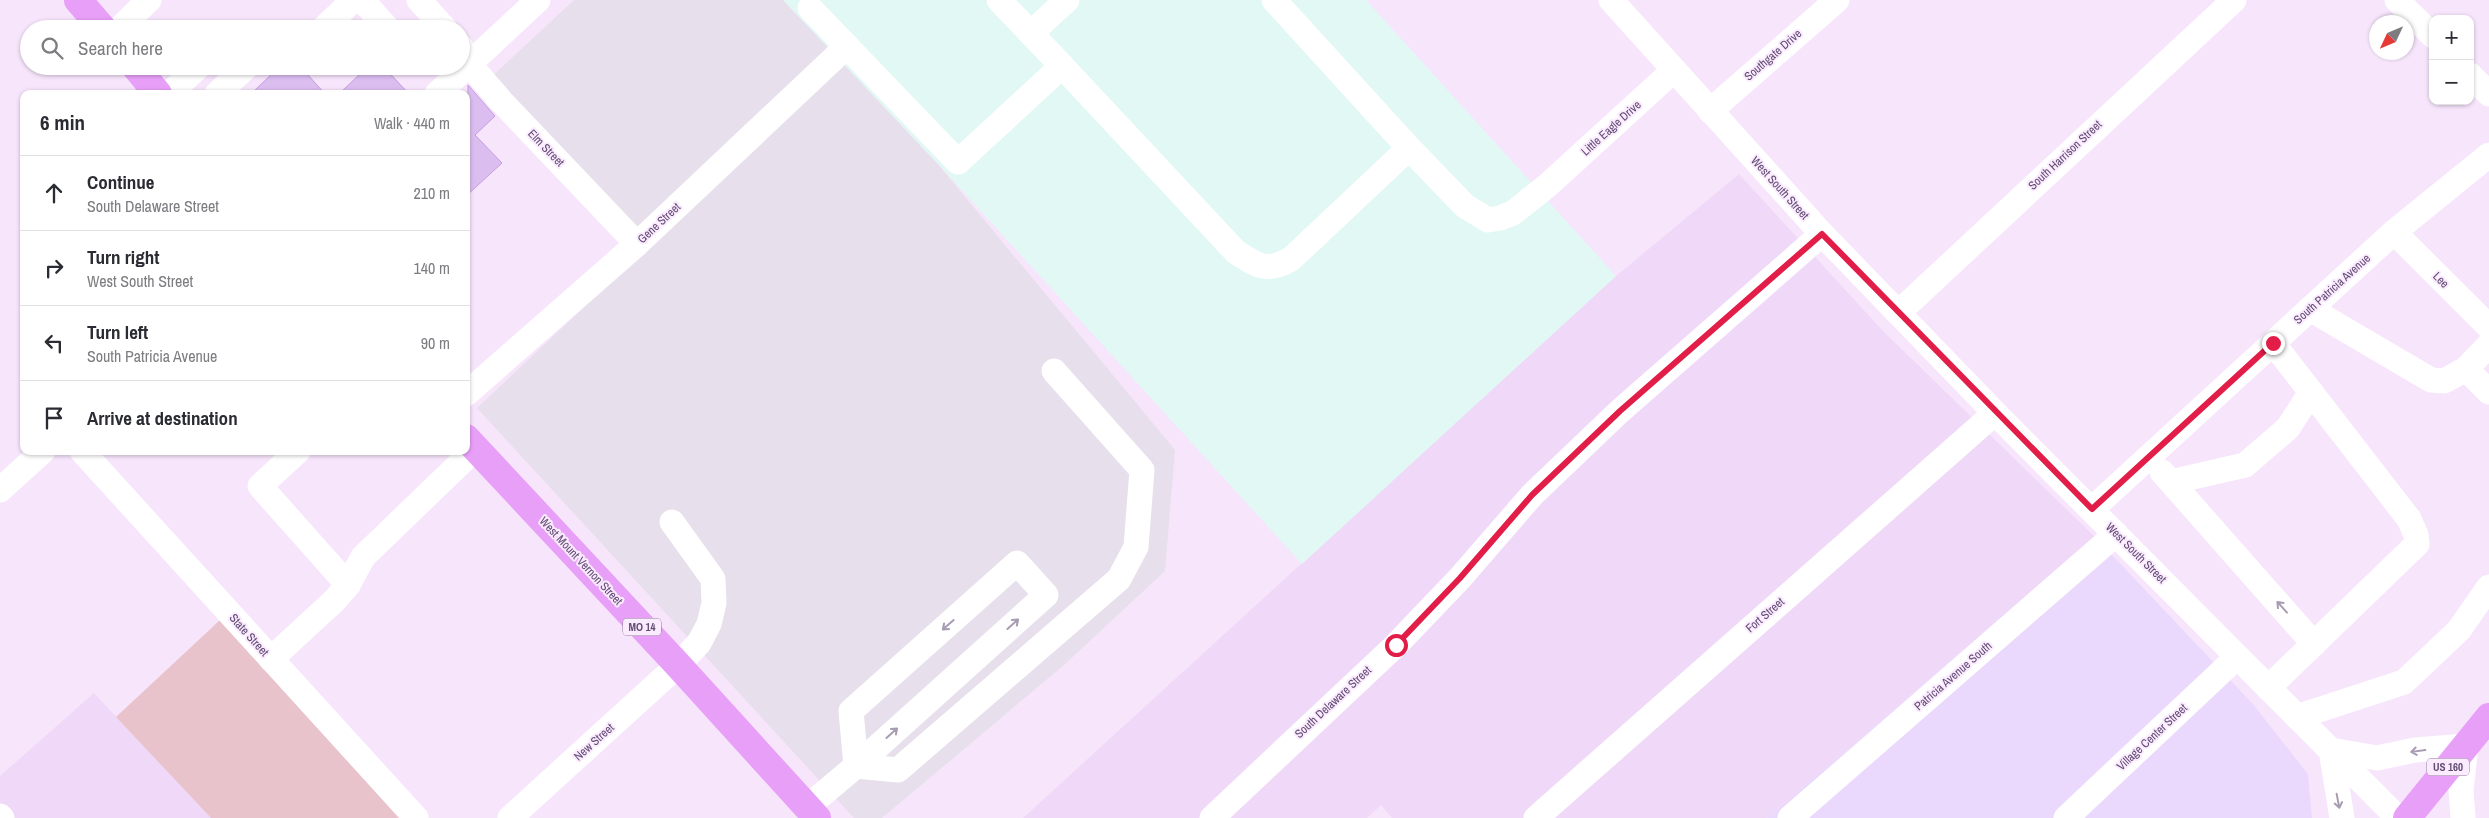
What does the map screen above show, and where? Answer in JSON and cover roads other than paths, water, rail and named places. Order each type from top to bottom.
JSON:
[{"type":"main road","points":[[86,3],[98,20]]},
{"type":"main road","points":[[142,75],[155,90]]},
{"type":"main road","name":"West Mount Vernon Street","points":[[471,443],[678,665],[811,813]]},
{"type":"main road","name":"US 160","points":[[2407,818],[2489,716]]},
{"type":"street","points":[[128,20],[149,0]]},
{"type":"street","points":[[332,20],[353,0]]},
{"type":"street","points":[[362,0],[380,20]]},
{"type":"street","points":[[419,0],[437,20]]},
{"type":"street","points":[[470,52],[538,0]]},
{"type":"street","points":[[999,0],[1236,252],[1265,268],[1277,267],[1291,259],[1409,148]]},
{"type":"street","points":[[1031,34],[1066,0]]},
{"type":"street","name":"Little Eagle Drive","points":[[1274,0],[1409,148],[1465,206],[1488,220],[1513,213],[1548,185],[1674,70]]},
{"type":"street","name":"Southgate Drive","points":[[1710,110],[1837,0]]},
{"type":"street","name":"South Harrison Street","points":[[1898,313],[2234,0]]},
{"type":"street","points":[[2397,0],[2429,32]]},
{"type":"street","points":[[811,3],[847,46],[958,162],[1062,66]]},
{"type":"street","name":"West South Street","points":[[1619,3],[1674,70],[1822,234],[1995,413],[2398,818]]},
{"type":"street","name":"Gene Street","points":[[470,390],[637,244],[847,46]]},
{"type":"street","name":"Elm Street","points":[[470,61],[637,244]]},
{"type":"street","points":[[173,90],[189,75]]},
{"type":"street","points":[[221,90],[237,75]]},
{"type":"street","points":[[440,90],[451,75]]},
{"type":"street","points":[[2474,79],[2489,94]]},
{"type":"street","name":"South Patricia Avenue","points":[[2092,509],[2394,232],[2489,154]]},
{"type":"street","name":"Lee","points":[[2394,232],[2489,327]]},
{"type":"street","name":"South Delaware Street","points":[[1212,818],[1396,645],[1460,578],[1532,495],[1620,411],[1822,234]]},
{"type":"street","points":[[2310,309],[2431,380],[2444,381],[2466,370],[2489,345]]},
{"type":"street","points":[[2268,688],[2417,544],[2409,520],[2273,343]]},
{"type":"street","points":[[2466,370],[2489,392]]},
{"type":"street","points":[[856,766],[898,770],[1119,579],[1136,546],[1142,470],[1054,371]]},
{"type":"street","points":[[2171,482],[2245,465],[2288,428],[2311,392]]},
{"type":"street","name":"Fort Street","points":[[1536,818],[1995,413]]},
{"type":"street","points":[[0,490],[39,455]]},
{"type":"street","name":"State Street","points":[[86,455],[416,818]]},
{"type":"street","points":[[294,455],[260,486],[348,585]]},
{"type":"street","points":[[271,659],[335,600],[348,585],[363,557],[460,455]]},
{"type":"street","points":[[2150,456],[2314,644]]},
{"type":"street","name":"New Street","points":[[510,818],[678,665],[700,641],[709,624],[714,603],[713,579],[672,522]]},
{"type":"street","name":"Patricia Avenue South","points":[[1790,818],[2116,534]]},
{"type":"street","points":[[856,766],[850,711],[1018,563],[1070,621]]},
{"type":"street","points":[[2297,717],[2404,682],[2459,630],[2489,587]]},
{"type":"street","points":[[811,813],[856,766],[1046,595]]},
{"type":"street","name":"Village Center Street","points":[[2066,818],[2237,656]]},
{"type":"street","points":[[2342,818],[2331,750],[2377,758],[2415,750],[2466,746],[2461,790],[2463,818]]}]
